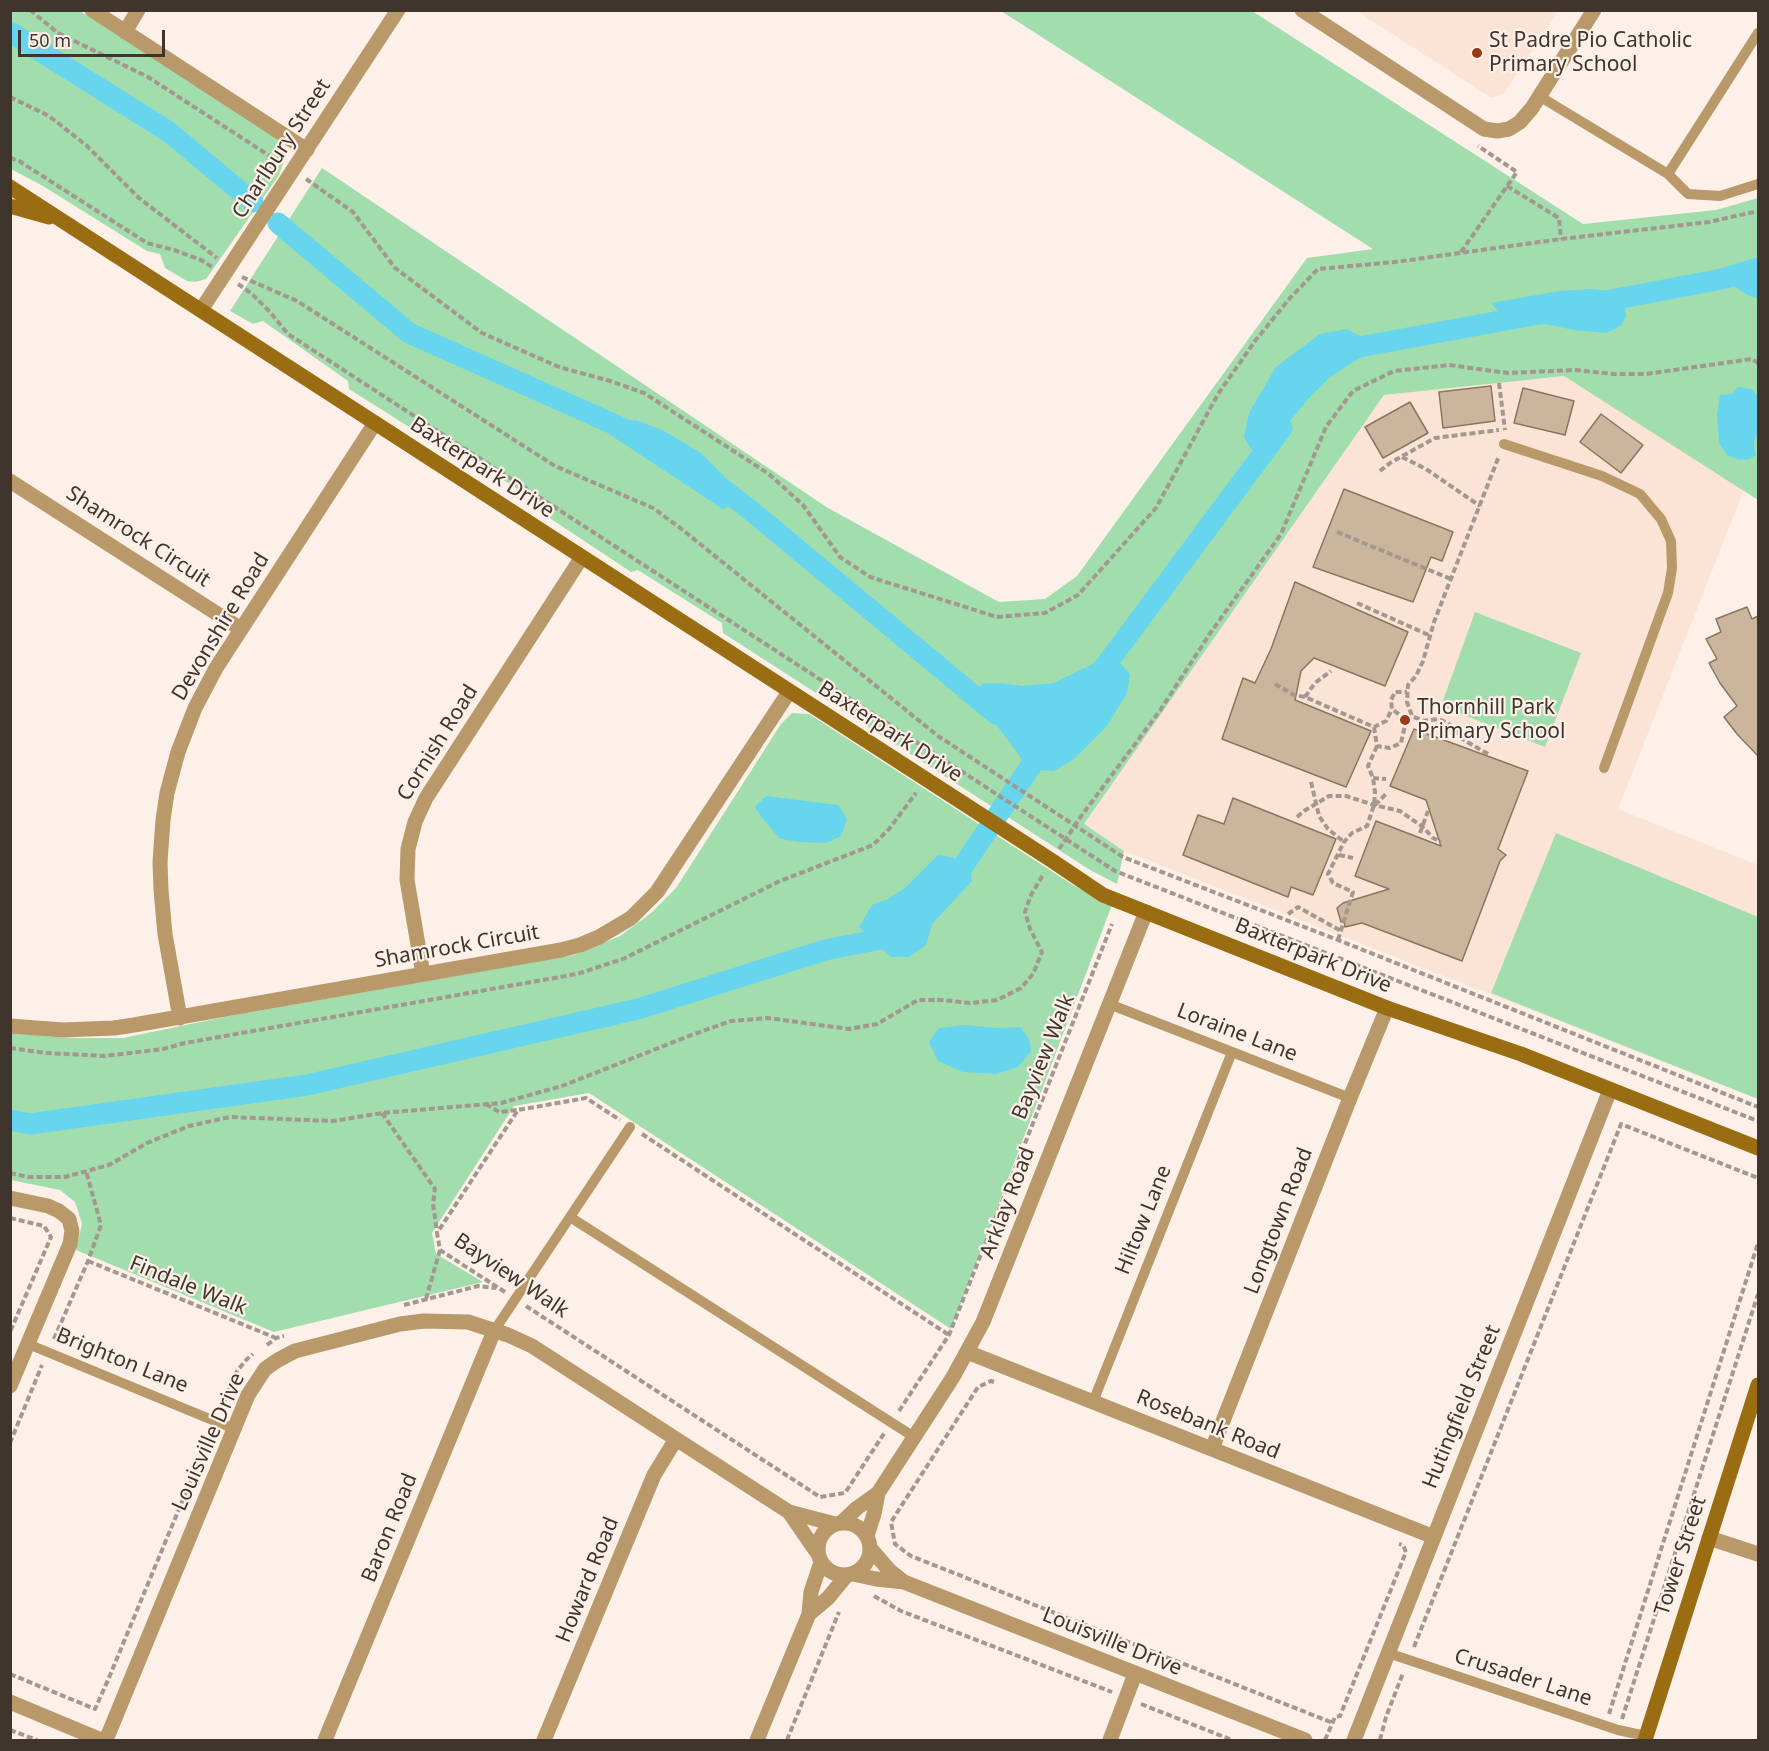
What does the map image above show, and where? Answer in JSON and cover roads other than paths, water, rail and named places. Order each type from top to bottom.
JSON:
[{"type":"street","points":[[92,10],[307,150]]},
{"type":"street","points":[[124,32],[138,10]]},
{"type":"street","name":"Charlbury Street","points":[[201,310],[398,10]]},
{"type":"street","points":[[1302,10],[1484,129],[1497,131],[1509,129],[1520,122],[1594,10]]},
{"type":"street","name":"Baxterpark Drive","points":[[10,188],[1103,895],[1387,1008],[1521,1054],[1758,1148]]},
{"type":"street","name":"Baxterpark Drive","points":[[10,206],[64,222]]},
{"type":"street","name":"Devonshire Road","points":[[180,1018],[165,934],[160,862],[163,820],[172,772],[186,729],[206,686],[241,629],[375,423]]},
{"type":"street","name":"Shamrock Circuit","points":[[10,481],[241,629]]},
{"type":"street","name":"Cornish Road","points":[[423,974],[407,880],[408,849],[415,822],[426,798],[582,557]]},
{"type":"street","name":"Shamrock Circuit","points":[[10,1026],[87,1030],[134,1025],[561,950],[599,937],[631,918],[657,892],[789,692]]},
{"type":"street","name":"Arklay Road","points":[[838,1524],[878,1493],[953,1377],[984,1322],[1146,912]]},
{"type":"street","name":"Longtown Road","points":[[1212,1449],[1387,1008]]},
{"type":"street","name":"Hutingfield Street","points":[[1354,1740],[1610,1090]]},
{"type":"street","points":[[10,1198],[48,1206],[59,1211],[69,1219],[72,1231],[70,1244],[10,1386]]},
{"type":"street","name":"Louisville Drive","points":[[106,1740],[248,1395],[265,1369],[296,1352],[400,1324],[468,1322],[494,1330],[532,1346],[789,1512],[838,1524]]},
{"type":"street","name":"Baron Road","points":[[325,1740],[494,1330]]},
{"type":"street","name":"Rosebank Road","points":[[967,1352],[1434,1537]]},
{"type":"street","name":"Tower Street","points":[[1645,1738],[1758,1385]]},
{"type":"street","name":"Howard Road","points":[[544,1740],[654,1475],[676,1439]]},
{"type":"street","name":"Arklay Road","points":[[868,1542],[878,1493]]},
{"type":"street","name":"Louisville Drive","points":[[789,1512],[819,1558]]},
{"type":"street","points":[[757,1740],[809,1614],[821,1536],[827,1529],[838,1524],[853,1524],[861,1529],[868,1542],[867,1562],[861,1569],[850,1574],[828,1598],[809,1614]]},
{"type":"street","points":[[1709,1538],[1758,1554]]},
{"type":"street","name":"Louisville Drive","points":[[868,1542],[889,1570],[904,1582]]},
{"type":"street","points":[[819,1558],[827,1569],[835,1574],[850,1574]]},
{"type":"street","name":"Louisville Drive","points":[[850,1574],[904,1582],[1305,1740]]},
{"type":"street","points":[[1110,1740],[1136,1674]]},
{"type":"street","points":[[10,1702],[101,1740]]},
{"type":"lane","points":[[1668,174],[1758,33]]},
{"type":"lane","points":[[1539,96],[1668,174],[1688,194],[1720,196],[1758,184]]},
{"type":"lane","points":[[1504,444],[1602,476],[1640,494],[1661,519],[1671,541],[1672,568],[1668,593],[1604,768]]},
{"type":"lane","name":"Loraine Lane","points":[[1109,1004],[1350,1098]]},
{"type":"lane","name":"Hiltow Lane","points":[[1093,1402],[1232,1052]]},
{"type":"lane","points":[[494,1330],[630,1126]]},
{"type":"lane","points":[[570,1217],[914,1437]]},
{"type":"lane","name":"Brighton Lane","points":[[28,1344],[234,1429]]},
{"type":"lane","name":"Crusader Lane","points":[[1388,1653],[1645,1738]]},
{"type":"water","points":[[1758,268],[1758,299],[1722,279]]},
{"type":"water","points":[[1591,289],[1619,292],[1623,298],[1626,316],[1621,326],[1606,333],[1574,330],[1517,318],[1498,311],[1491,303],[1560,291]]},
{"type":"water","points":[[1346,329],[1360,336],[1355,360],[1329,378],[1307,400],[1266,451],[1251,449],[1244,437],[1249,413],[1276,367],[1320,334]]},
{"type":"water","points":[[1738,387],[1752,389],[1758,397],[1758,435],[1755,437],[1754,447],[1756,455],[1749,459],[1739,460],[1727,455],[1719,443],[1717,415],[1720,395],[1732,394]]},
{"type":"water","points":[[636,420],[664,431],[701,453],[723,475],[735,498],[724,510],[609,434],[611,423]]},
{"type":"water","points":[[1119,662],[1130,674],[1127,693],[1107,726],[1075,758],[1054,771],[1027,769],[1017,752],[975,697],[982,684],[1023,686],[1054,683],[1095,663]]},
{"type":"water","points":[[766,796],[838,805],[847,819],[841,836],[826,843],[780,839],[755,807]]},
{"type":"water","points":[[938,855],[951,857],[964,864],[971,874],[972,881],[932,924],[926,945],[909,957],[891,957],[859,927],[872,905],[888,899],[905,888]]},
{"type":"water","points":[[965,1025],[997,1028],[1020,1027],[1030,1041],[1031,1051],[1018,1067],[996,1074],[963,1072],[938,1061],[929,1042],[939,1028]]},
{"type":"waterway","points":[[10,32],[169,132],[253,202]]},
{"type":"waterway","points":[[278,223],[409,333],[638,435]]},
{"type":"waterway","points":[[1595,303],[1722,279],[1758,268]]},
{"type":"waterway","points":[[1335,360],[1359,347],[1544,313]]},
{"type":"waterway","points":[[1091,685],[1282,428]]},
{"type":"waterway","points":[[712,481],[749,509],[996,714]]},
{"type":"waterway","points":[[945,886],[957,875],[1043,748]]},
{"type":"waterway","points":[[10,1120],[30,1124],[307,1085],[638,1009],[825,950],[886,938],[897,929]]},
{"type":"place","name":"St Padre Pio Catholic Primary School","points":[[1477,53]]},
{"type":"place","name":"Thornhill Park Primary School","points":[[1405,720]]}]
